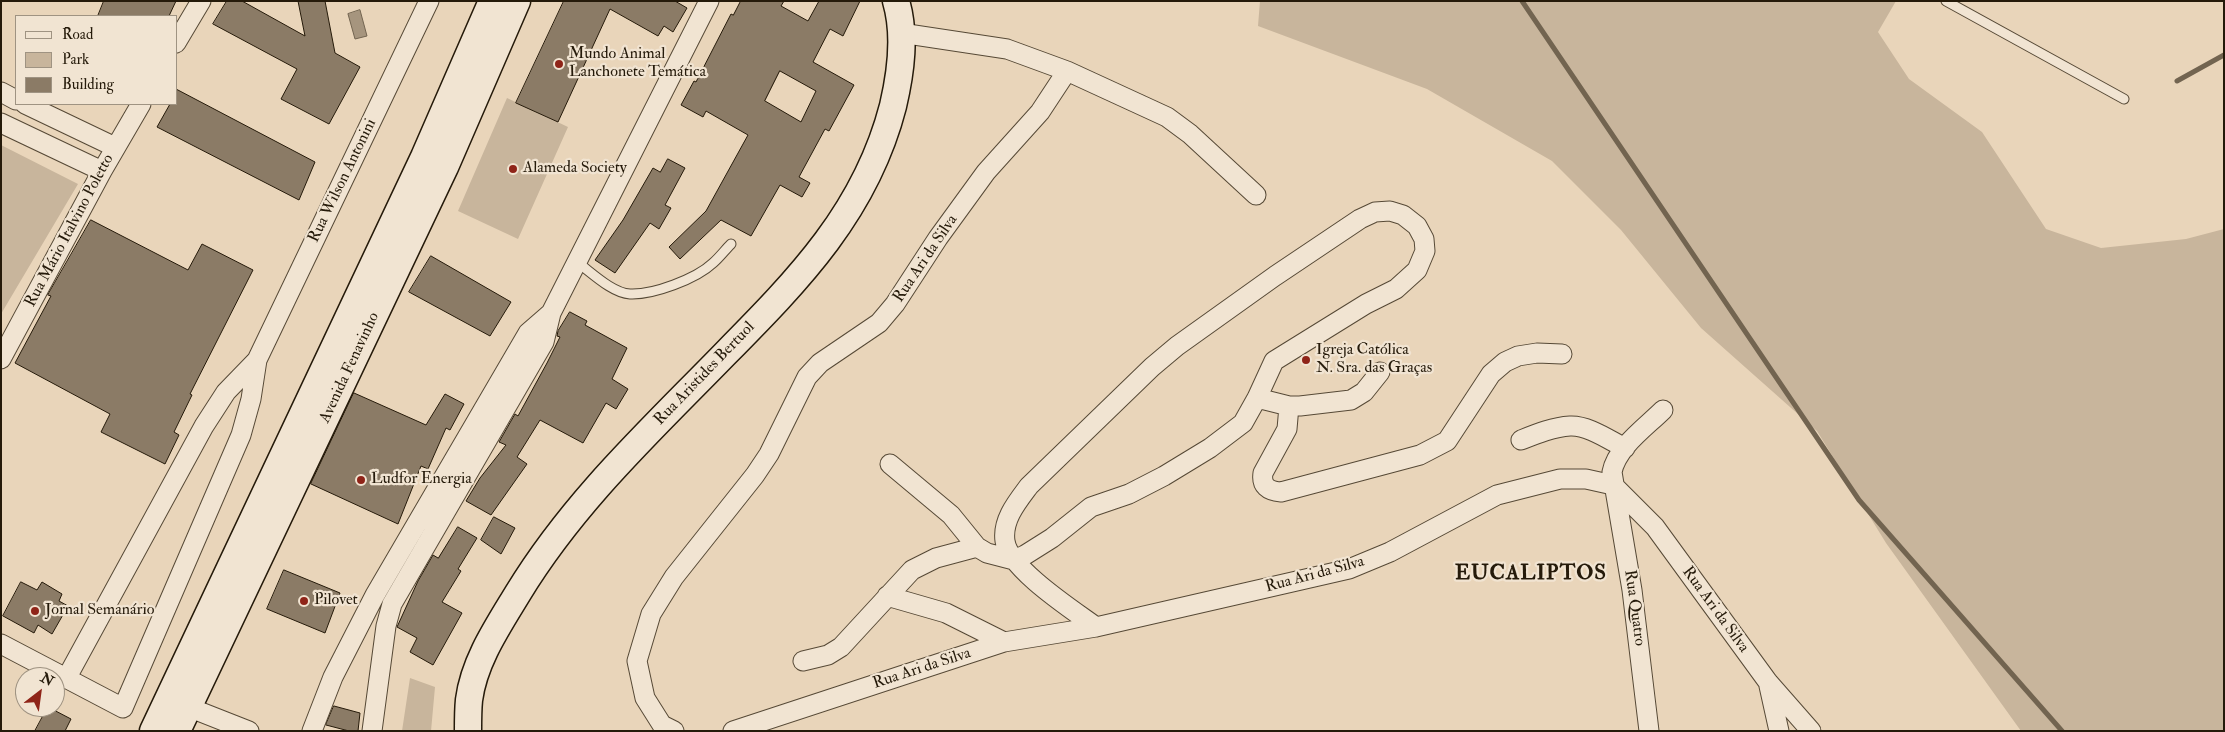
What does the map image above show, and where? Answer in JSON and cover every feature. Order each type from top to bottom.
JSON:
[{"type":"street","points":[[178,40],[201,1]]},
{"type":"street","name":"Rua Wilson Antonini","points":[[257,360],[226,392],[204,426],[66,679],[122,708],[241,435],[251,399],[257,360],[428,1]]},
{"type":"street","name":"Avenida Fenavinho","points":[[486,44],[492,1]]},
{"type":"street","name":"Avenida Fenavinho","points":[[177,731],[269,514],[435,162],[486,44],[517,1]]},
{"type":"street","points":[[372,731],[386,626],[392,604],[544,342],[551,313],[709,1]]},
{"type":"street","name":"Rua Aristides Bertuol","points":[[468,731],[469,698],[482,655],[540,558],[584,500],[782,295],[819,252],[847,213],[870,172],[887,128],[900,67],[901,33],[896,1]]},
{"type":"street","points":[[901,33],[1007,49],[1067,71],[1168,117],[1190,134],[1256,195]]},
{"type":"street","name":"Rua Ari da Silva","points":[[674,731],[662,725],[645,698],[637,661],[651,614],[674,577],[755,475],[768,454],[807,377],[820,363],[879,323],[895,304],[938,238],[986,172],[1040,112],[1067,71]]},
{"type":"street","points":[[1,92],[15,99]]},
{"type":"street","points":[[27,105],[115,148]]},
{"type":"street","name":"Rua Mário Italvino Poletto","points":[[1,360],[115,148],[140,105]]},
{"type":"street","points":[[1,123],[102,172]]},
{"type":"street","points":[[890,464],[951,515],[977,547],[987,553],[1014,560],[1052,538],[1091,507],[1129,494],[1164,476],[1210,448],[1242,423],[1257,398],[1274,361],[1366,304],[1396,289],[1417,270],[1425,251],[1424,239],[1417,226],[1403,215],[1390,211],[1375,212],[1360,219],[1275,276],[1177,346],[1152,367],[1029,486],[1013,507],[1006,524],[1005,542],[1014,560],[1041,587],[1096,627]]},
{"type":"street","points":[[312,731],[334,677],[375,595],[528,333],[551,313]]},
{"type":"street","points":[[1289,406],[1287,429],[1263,473],[1262,481],[1266,488],[1273,491],[1281,492],[1420,455],[1447,441],[1492,374],[1505,362],[1518,356],[1537,353],[1562,354]]},
{"type":"street","points":[[1257,398],[1289,406],[1328,404],[1351,400],[1364,392],[1380,372]]},
{"type":"street","name":"Rua Quatro","points":[[1649,731],[1632,590],[1613,486],[1613,464],[1624,448],[1663,410]]},
{"type":"street","points":[[1521,440],[1548,430],[1572,426],[1594,432],[1624,448]]},
{"type":"street","name":"Rua Ari da Silva","points":[[733,731],[1004,642],[1096,627],[1350,569],[1390,552],[1497,495],[1560,480],[1586,479],[1613,486],[1655,527],[1768,682],[1811,731]]},
{"type":"street","name":"Avenida Fenavinho","points":[[153,731],[269,514]]},
{"type":"street","points":[[802,660],[828,655],[842,647],[912,570],[936,558],[977,547]]},
{"type":"street","points":[[887,596],[946,613],[1004,642]]},
{"type":"street","points":[[1,644],[66,679]]},
{"type":"street","points":[[1768,682],[1779,731]]},
{"type":"street","points":[[188,707],[249,731]]},
{"type":"lane","points":[[1946,1],[2124,99]]},
{"type":"lane","points":[[577,262],[615,288],[629,294],[656,289],[690,278],[712,264],[731,244]]},
{"type":"green space","points":[[1260,1],[1896,1],[1878,32],[1909,79],[1982,132],[2046,229],[2101,248],[2186,239],[2224,229],[2224,731],[2021,731],[1886,543],[1817,431],[1701,328],[1621,230],[1552,161],[1427,89],[1258,26]]},
{"type":"green space","name":"Alameda Society","points":[[507,98],[568,127],[518,239],[458,211]]},
{"type":"green space","points":[[1,145],[78,184],[1,314]]},
{"type":"green space","points":[[410,678],[435,687],[431,731],[402,731]]},
{"type":"shaded area","points":[[360,10],[367,36],[355,39],[348,14]]},
{"type":"building","points":[[104,1],[176,1],[169,15],[98,15]]},
{"type":"building","points":[[227,1],[242,1],[305,36],[298,1],[325,1],[335,53],[360,67],[329,124],[281,99],[297,69],[213,24]]},
{"type":"building","name":"Mundo Animal Lanchonete Temática","points":[[564,1],[675,1],[687,8],[673,32],[664,26],[658,36],[610,9],[558,122],[516,103]]},
{"type":"building","points":[[741,1],[784,1],[781,6],[808,21],[819,1],[860,1],[843,36],[830,29],[813,62],[854,85],[829,131],[825,129],[799,177],[810,183],[802,197],[780,185],[751,236],[721,220],[680,259],[669,247],[706,211],[748,135],[706,111],[703,117],[681,105],[694,81],[696,82],[731,14],[733,15]],"holes":[[[780,71],[816,91],[801,122],[765,101]]]},
{"type":"building","points":[[178,90],[315,162],[299,200],[157,127],[169,105],[178,105]]},
{"type":"building","points":[[668,159],[685,168],[665,205],[671,208],[659,229],[650,223],[615,273],[595,260],[623,220],[653,168],[660,172]]},
{"type":"building","points":[[91,220],[188,270],[202,244],[253,270],[190,394],[192,395],[174,432],[179,435],[165,464],[101,432],[110,414],[15,363],[51,296],[48,295]]},
{"type":"building","points":[[431,256],[511,302],[490,336],[409,292]]},
{"type":"building","points":[[570,312],[587,321],[585,325],[627,348],[612,379],[628,389],[616,409],[606,403],[583,443],[540,420],[517,457],[527,464],[491,515],[466,501],[480,478],[506,445],[499,442],[515,414],[518,416],[547,363],[560,337],[557,336],[558,331]]},
{"type":"building","points":[[354,393],[426,425],[445,394],[464,404],[450,430],[446,428],[428,469],[421,466],[398,524],[311,484]]},
{"type":"building","points":[[494,517],[515,528],[501,554],[481,540]]},
{"type":"building","points":[[458,527],[477,538],[458,569],[461,571],[442,602],[462,613],[433,665],[410,652],[417,638],[397,627],[418,581],[433,555],[438,558]]},
{"type":"building","name":"Pilovet","points":[[284,570],[340,593],[325,633],[267,609]]},
{"type":"building","name":"Jornal Semanário","points":[[21,582],[37,590],[42,582],[62,594],[59,601],[68,606],[52,634],[38,625],[34,633],[3,616]]},
{"type":"building","points":[[334,706],[360,713],[358,731],[349,731],[326,725]]},
{"type":"building","points":[[65,716],[71,719],[65,731],[35,731],[43,717]]},
{"type":"waterway","points":[[1522,1],[1859,500],[2062,731]]},
{"type":"waterway","points":[[2177,81],[2224,55]]},
{"type":"place","name":"Mundo Animal Lanchonete Temática","points":[[559,64]]},
{"type":"place","name":"Alameda Society","points":[[513,169]]},
{"type":"place","name":"Igreja Católica N. Sra. das Graças","points":[[1306,360]]},
{"type":"place","name":"Ludfor Energia","points":[[361,480]]},
{"type":"place","name":"Pilovet","points":[[304,601]]},
{"type":"place","name":"Jornal Semanário","points":[[35,611]]},
{"type":"district","name":"EUCALIPTOS","points":[[1531,574]]}]
